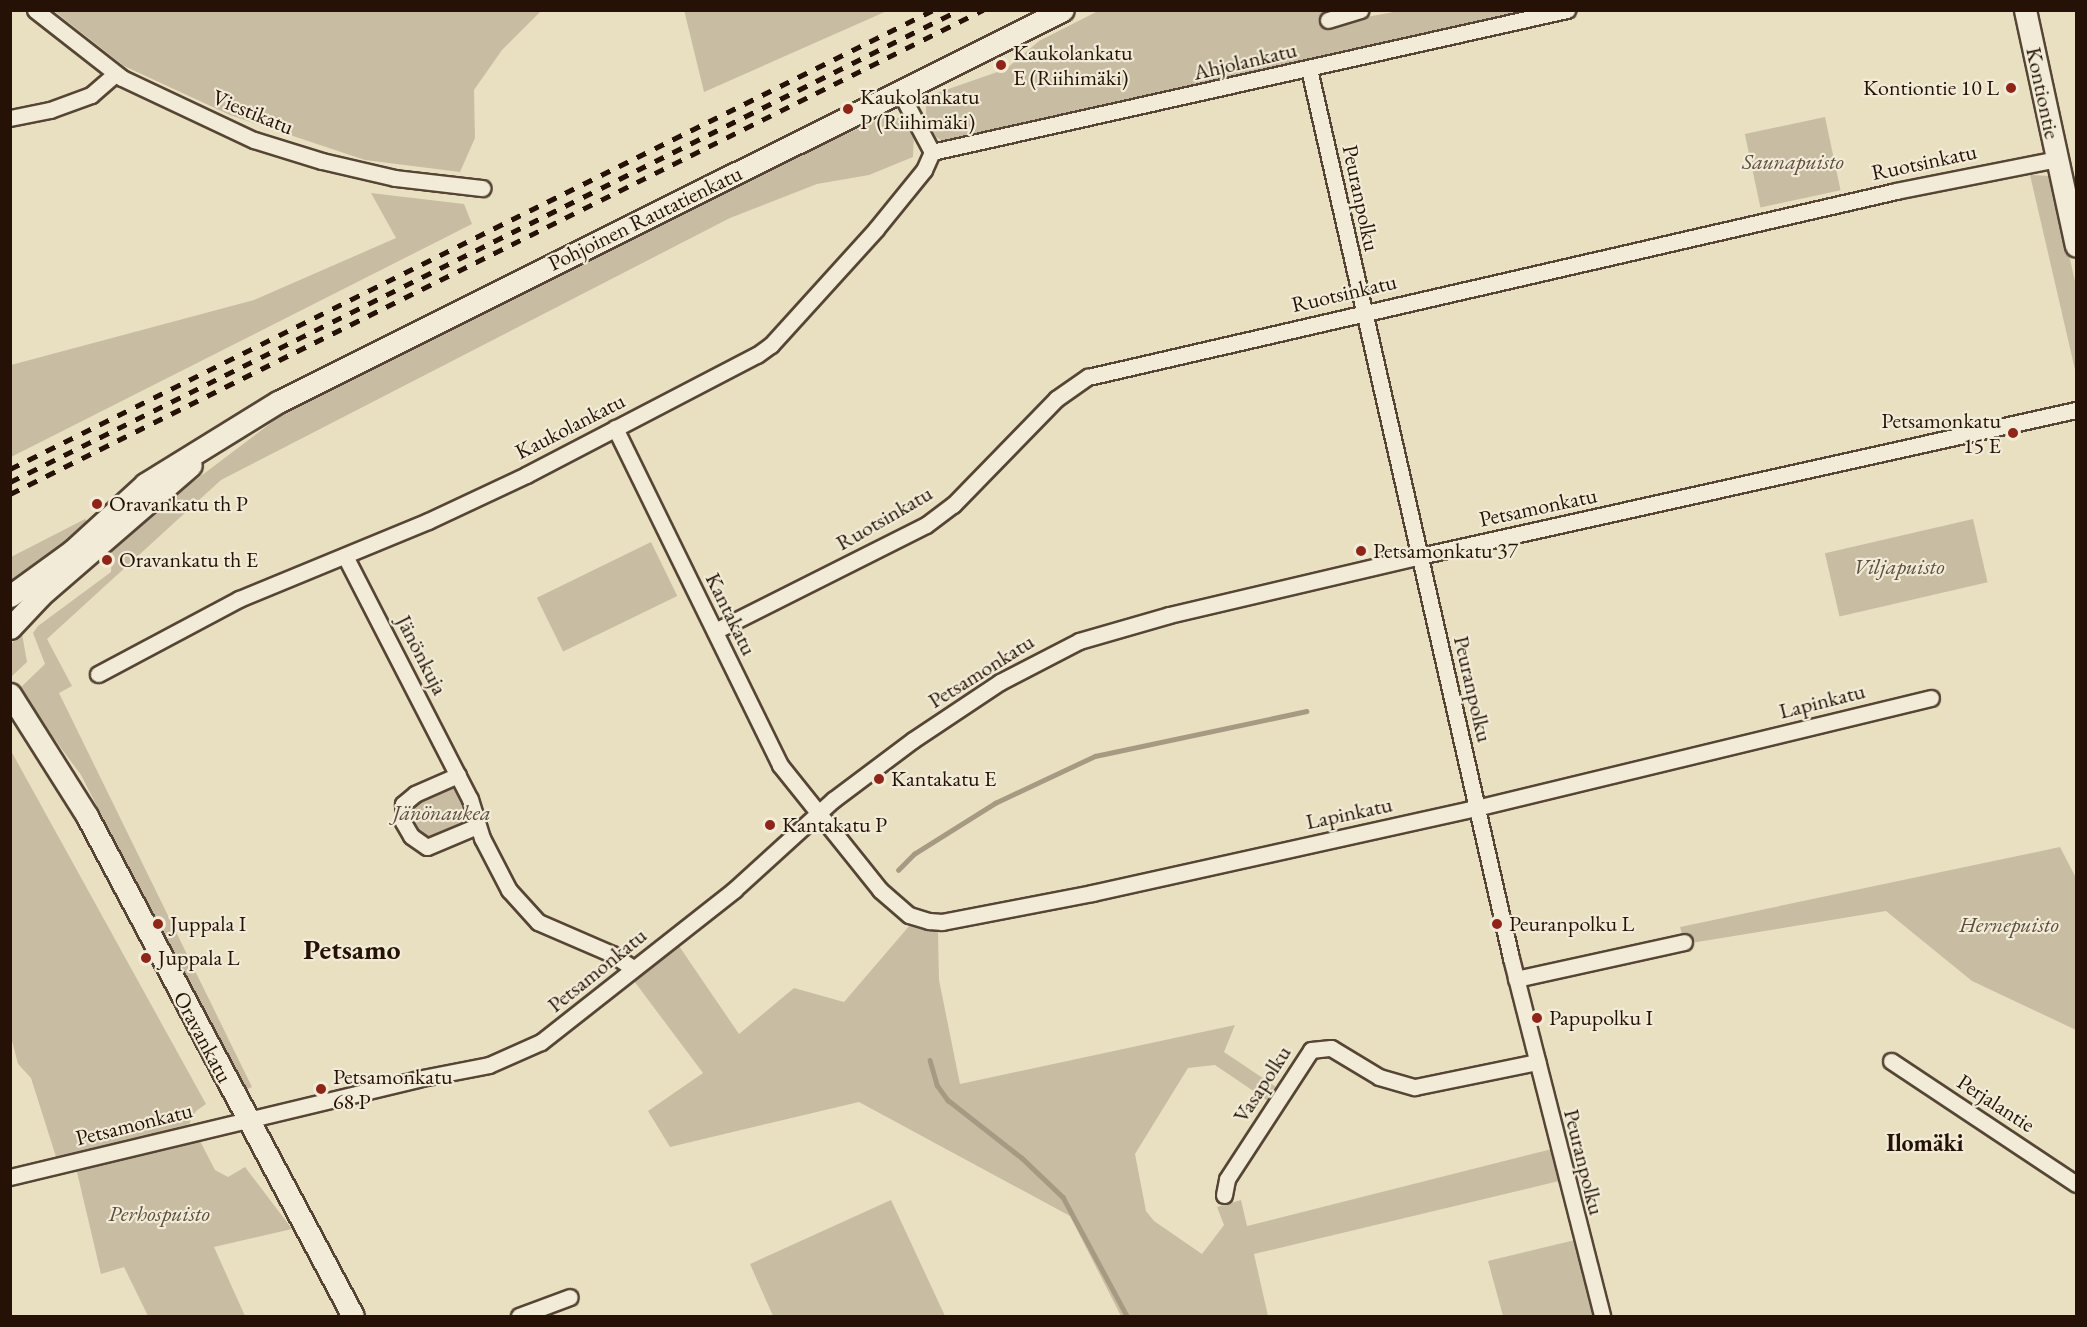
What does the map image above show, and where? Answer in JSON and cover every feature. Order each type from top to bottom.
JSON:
[{"type":"street","name":"Viestikatu","points":[[35,10],[115,74],[254,140],[322,161],[394,178],[482,188]]},
{"type":"street","name":"Pohjoinen Rautatienkatu","points":[[10,596],[72,551],[145,484],[335,370],[901,93],[1063,10]]},
{"type":"street","points":[[1328,20],[1361,10]]},
{"type":"street","name":"Ahjolankatu","points":[[932,152],[1567,10]]},
{"type":"street","name":"Kontiontie","points":[[2025,10],[2058,159],[2072,201],[2076,246]]},
{"type":"street","name":"Peuranpolku","points":[[1310,69],[1362,312],[1516,979],[1602,1317]]},
{"type":"street","points":[[10,118],[50,110],[91,95],[115,74]]},
{"type":"street","points":[[901,93],[932,152]]},
{"type":"street","name":"Kaukolankatu","points":[[98,674],[239,599],[428,521],[615,429],[771,345],[912,188],[932,152]]},
{"type":"street","name":"Ruotsinkatu","points":[[715,630],[926,525],[953,504],[1056,399],[1085,379],[1362,312],[1949,179],[2058,159]]},
{"type":"street","name":"Petsamonkatu","points":[[10,1177],[498,1062],[541,1042],[563,1027],[633,968],[734,890],[818,812],[913,740],[1000,682],[1079,641],[1169,615],[1420,556],[2076,410]]},
{"type":"street","name":"Kantakatu","points":[[615,429],[715,630],[764,738],[818,812]]},
{"type":"street","name":"Pohjoinen Rautatienkatu","points":[[10,628],[41,595],[230,431]]},
{"type":"street","name":"Jänönkuja","points":[[345,556],[458,775],[477,826],[498,872],[521,907],[538,921],[612,954],[633,968]]},
{"type":"street","name":"Oravankatu","points":[[10,694],[87,816],[353,1317]]},
{"type":"street","name":"Lapinkatu","points":[[818,812],[880,890],[909,915],[942,922],[1476,808],[1931,698]]},
{"type":"street","name":"Oravankatu","points":[[10,710],[31,728]]},
{"type":"street","points":[[458,775],[415,794],[403,804],[403,822],[411,836],[427,847],[477,826]]},
{"type":"street","points":[[1516,979],[1684,942]]},
{"type":"street","name":"Vasapolku","points":[[1224,1195],[1227,1179],[1311,1050],[1331,1047],[1379,1077],[1415,1087],[1536,1062]]},
{"type":"street","name":"Perjalantie","points":[[1891,1060],[2076,1184]]},
{"type":"street","points":[[519,1317],[570,1297]]},
{"type":"green space","points":[[684,10],[887,10],[887,11],[704,92]]},
{"type":"green space","points":[[54,11],[541,11],[502,50],[474,90],[475,138],[460,172],[365,160],[230,115],[124,66]]},
{"type":"green space","points":[[1098,11],[1333,11],[1323,20],[1324,25],[1399,11],[1532,11],[944,142],[936,137],[926,119],[926,107],[934,94],[1006,69],[1039,41]]},
{"type":"green space","points":[[884,117],[901,118],[914,133],[913,157],[869,175],[817,184],[730,218],[221,480],[47,639],[72,686],[59,693],[252,1087],[243,1091],[81,775],[18,690],[45,664],[33,633],[38,626],[111,572],[112,551],[189,485],[292,407],[774,166]]},
{"type":"green space","name":"Saunapuisto","points":[[1825,117],[1841,190],[1760,207],[1745,134]]},
{"type":"green space","points":[[2030,175],[2049,176],[2054,187],[2076,286],[2076,374]]},
{"type":"green space","points":[[371,193],[464,204],[472,224],[11,457],[11,365],[254,300],[396,238]]},
{"type":"green space","points":[[85,519],[88,522],[63,550],[11,587],[11,557]]},
{"type":"green space","name":"Viljapuisto","points":[[1973,519],[1988,582],[1840,617],[1825,553]]},
{"type":"green space","points":[[651,542],[677,596],[563,652],[537,598]]},
{"type":"green space","points":[[21,628],[27,662],[11,677],[11,645]]},
{"type":"green space","points":[[10,749],[206,1104],[196,1111],[189,1124],[57,1160],[31,1078],[18,1064],[11,1037]]},
{"type":"green space","name":"Jänönaukea","points":[[452,787],[460,788],[471,815],[464,825],[427,841],[415,825],[412,811],[419,799]]},
{"type":"green space","name":"Hernepuisto","points":[[2060,847],[2076,878],[2076,1030],[1972,981],[1886,911],[1685,944],[1680,927]]},
{"type":"green space","points":[[910,925],[938,931],[939,980],[960,1084],[1235,1025],[1224,1052],[1276,1087],[1268,1101],[1215,1065],[1188,1068],[1135,1154],[1146,1211],[1154,1221],[1202,1254],[1224,1225],[1217,1207],[1241,1200],[1247,1226],[1552,1149],[1559,1181],[1254,1254],[1268,1316],[1121,1316],[1070,1216],[859,1102],[670,1147],[648,1111],[703,1073],[634,981],[679,946],[739,1034],[794,988],[844,1002]]},
{"type":"green space","name":"Perhospuisto","points":[[200,1141],[215,1170],[228,1177],[245,1167],[292,1229],[214,1247],[245,1316],[148,1316],[124,1267],[101,1274],[76,1168]]},
{"type":"green space","points":[[891,1200],[945,1316],[773,1316],[750,1264]]},
{"type":"green space","points":[[1575,1240],[1596,1316],[1503,1316],[1488,1261]]},
{"type":"waterway","points":[[898,870],[914,854],[995,803],[1095,756],[1306,711]]},
{"type":"waterway","points":[[930,1060],[937,1085],[948,1100],[1022,1158],[1063,1197],[1127,1316]]},
{"type":"railway","points":[[10,469],[933,10]]},
{"type":"railway","points":[[10,482],[959,10]]},
{"type":"railway","points":[[10,494],[983,10]]},
{"type":"place","name":"Kaukolankatu E (Riihimäki)","points":[[1001,65]]},
{"type":"place","name":"Kontiontie 10 L","points":[[2011,88]]},
{"type":"place","name":"Kaukolankatu P (Riihimäki)","points":[[848,109]]},
{"type":"place","name":"Petsamonkatu 15 E","points":[[2013,433]]},
{"type":"place","name":"Oravankatu th P","points":[[97,504]]},
{"type":"place","name":"Petsamonkatu 37","points":[[1361,551]]},
{"type":"place","name":"Oravankatu th E","points":[[107,560]]},
{"type":"place","name":"Kantakatu E","points":[[879,779]]},
{"type":"place","name":"Kantakatu P","points":[[770,825]]},
{"type":"place","name":"Juppala I","points":[[158,924]]},
{"type":"place","name":"Peuranpolku L","points":[[1497,924]]},
{"type":"place","name":"Juppala L","points":[[146,958]]},
{"type":"place","name":"Papupolku I","points":[[1537,1018]]},
{"type":"place","name":"Petsamonkatu 68 P","points":[[321,1089]]},
{"type":"district","name":"Petsamo","points":[[352,949]]},
{"type":"district","name":"Ilomäki","points":[[1925,1143]]}]
